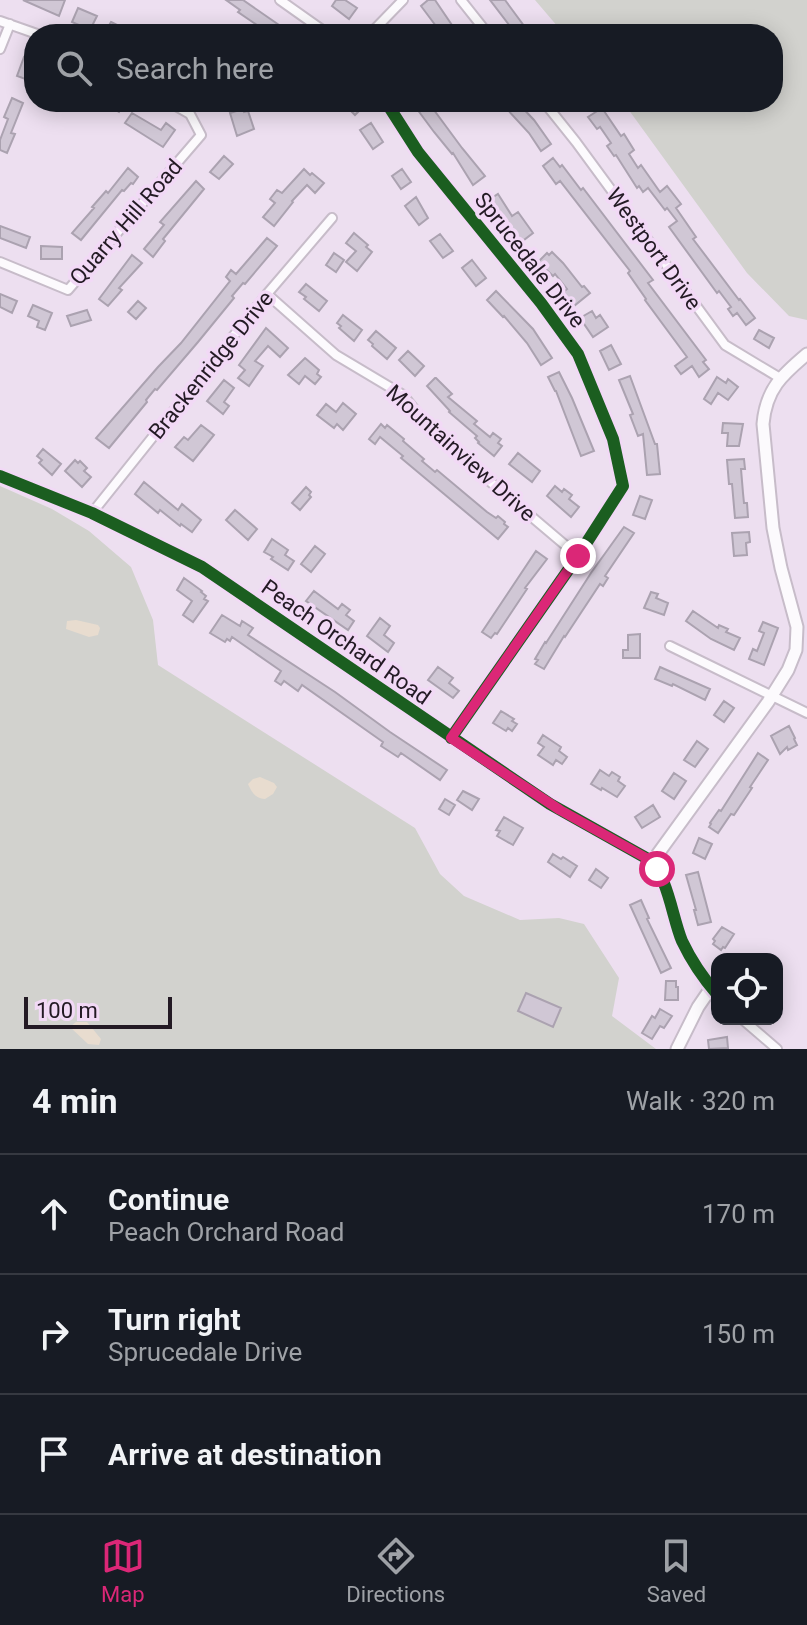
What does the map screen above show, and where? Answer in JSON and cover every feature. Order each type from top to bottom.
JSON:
[{"type":"street","points":[[280,0],[314,24]]},
{"type":"street","points":[[380,24],[403,0]]},
{"type":"street","points":[[461,0],[480,24]]},
{"type":"street","points":[[0,21],[24,29]]},
{"type":"street","points":[[0,49],[10,24]]},
{"type":"street","name":"Quarry Hill Road","points":[[0,262],[68,290],[201,135],[186,112]]},
{"type":"street","name":"Sprucedale Drive","points":[[392,112],[418,152],[541,303],[578,354],[613,439],[623,486],[451,738]]},
{"type":"street","name":"Westport Drive","points":[[552,112],[725,345],[780,378]]},
{"type":"street","name":"Brackenridge Drive","points":[[92,513],[267,294],[332,218]]},
{"type":"street","name":"Mountainview Drive","points":[[267,294],[336,355],[403,395],[435,435],[578,556]]},
{"type":"street","points":[[711,987],[684,946],[662,879],[652,862],[728,760],[773,695],[793,659],[798,639],[776,548],[763,431],[767,401],[780,378],[807,354]]},
{"type":"street","name":"Peach Orchard Road","points":[[0,476],[92,513],[202,567],[560,810],[652,862]]},
{"type":"street","points":[[670,646],[807,713]]},
{"type":"street","points":[[677,1049],[698,1007],[711,994]]},
{"type":"street","points":[[749,1025],[777,1049]]},
{"type":"shaded area","points":[[535,0],[807,0],[807,320],[789,316],[747,273],[630,112],[783,112],[783,24],[555,24]]},
{"type":"shaded area","points":[[0,486],[52,509],[89,531],[131,567],[153,620],[158,665],[415,828],[440,874],[464,896],[520,920],[559,918],[584,924],[619,978],[612,1016],[656,1049],[0,1049]]},
{"type":"sand","points":[[67,621],[98,625],[98,635],[89,637],[66,629]]},
{"type":"sand","points":[[260,777],[277,787],[265,799],[254,794],[248,784]]},
{"type":"sand","points":[[76,1022],[87,1022],[101,1039],[99,1045],[88,1044],[70,1027]]},
{"type":"building","points":[[23,0],[65,0],[59,16]]},
{"type":"building","points":[[226,0],[243,0],[278,24],[255,24],[238,12],[240,10]]},
{"type":"building","points":[[336,0],[345,0],[357,8],[349,19],[332,6]]},
{"type":"building","points":[[428,0],[435,0],[451,24],[434,24],[421,6]]},
{"type":"building","points":[[490,0],[505,0],[523,24],[508,24]]},
{"type":"building","points":[[78,8],[97,16],[93,24],[72,22]]},
{"type":"building","points":[[24,57],[24,79],[17,76]]},
{"type":"building","points":[[12,98],[23,103],[7,153],[0,150],[0,140],[8,119],[4,117]]},
{"type":"building","points":[[248,112],[254,129],[237,136],[230,113]]},
{"type":"building","points":[[419,112],[435,112],[485,176],[473,185],[453,153]]},
{"type":"building","points":[[510,112],[526,112],[551,144],[541,151]]},
{"type":"building","points":[[596,112],[605,112],[621,136],[624,134],[634,150],[629,154],[638,168],[641,165],[660,192],[667,186],[681,204],[676,208],[696,237],[693,239],[755,318],[746,325],[737,313],[733,316],[728,309],[731,307],[719,291],[717,293],[669,227],[677,221],[648,188],[643,192],[639,186],[637,188],[607,146],[611,143],[600,127],[597,129],[588,117]]},
{"type":"building","points":[[132,113],[161,130],[166,123],[175,130],[163,147],[125,123]]},
{"type":"building","points":[[371,123],[383,142],[373,149],[360,130]]},
{"type":"building","points":[[224,156],[233,164],[219,179],[210,172]]},
{"type":"building","points":[[553,158],[581,190],[583,188],[653,280],[648,283],[706,360],[703,362],[709,369],[699,377],[692,366],[681,374],[675,366],[687,357],[645,300],[628,273],[630,271],[560,181],[556,184],[543,166]]},
{"type":"building","points":[[128,168],[138,177],[122,190],[81,240],[72,233]]},
{"type":"building","points":[[304,169],[324,183],[315,193],[307,185],[274,226],[263,217],[275,203],[270,199],[277,190],[282,193]]},
{"type":"building","points":[[402,169],[411,182],[401,189],[392,176]]},
{"type":"building","points":[[196,181],[204,189],[163,239],[165,241],[153,257],[144,249],[164,225],[160,222]]},
{"type":"building","points":[[498,194],[512,216],[518,212],[533,233],[520,243],[487,201]]},
{"type":"building","points":[[416,197],[428,218],[419,225],[405,206]]},
{"type":"building","points":[[0,226],[30,237],[26,248],[0,238]]},
{"type":"building","points":[[354,233],[372,252],[357,271],[346,262],[356,251],[346,243]]},
{"type":"building","points":[[440,234],[453,251],[443,258],[430,241]]},
{"type":"building","points":[[267,238],[277,246],[232,296],[234,298],[155,389],[109,448],[96,438],[181,343],[230,281],[226,277],[231,270],[236,274]]},
{"type":"building","points":[[41,246],[62,247],[62,259],[41,259]]},
{"type":"building","points":[[552,252],[590,293],[574,306],[563,292],[567,289],[555,274],[553,276],[538,262]]},
{"type":"building","points":[[334,253],[344,260],[336,272],[326,265]]},
{"type":"building","points":[[132,255],[142,263],[119,288],[122,290],[108,306],[99,299]]},
{"type":"building","points":[[472,260],[486,278],[476,286],[462,268]]},
{"type":"building","points":[[306,284],[327,301],[319,311],[299,292]]},
{"type":"building","points":[[496,291],[533,329],[552,358],[541,365],[527,343],[487,300]]},
{"type":"building","points":[[0,294],[17,301],[12,313],[0,307]]},
{"type":"building","points":[[138,301],[146,308],[136,319],[128,312]]},
{"type":"building","points":[[33,305],[52,313],[45,330],[37,327],[39,321],[28,316]]},
{"type":"building","points":[[87,310],[91,320],[71,326],[67,316]]},
{"type":"building","points":[[592,311],[596,318],[600,315],[608,327],[593,337],[580,318]]},
{"type":"building","points":[[343,315],[362,330],[354,341],[339,328],[341,326],[337,323]]},
{"type":"building","points":[[266,328],[288,348],[280,357],[268,346],[255,361],[263,366],[249,386],[238,378],[245,370],[239,365]]},
{"type":"building","points":[[759,330],[774,338],[769,348],[754,339]]},
{"type":"building","points":[[376,331],[396,348],[387,359],[368,340]]},
{"type":"building","points":[[611,345],[621,364],[609,370],[600,351]]},
{"type":"building","points":[[408,351],[424,366],[415,376],[399,360]]},
{"type":"building","points":[[305,358],[319,370],[317,374],[321,377],[315,384],[305,376],[299,384],[288,375]]},
{"type":"building","points":[[559,372],[594,451],[581,456],[548,377]]},
{"type":"building","points":[[630,376],[657,444],[660,474],[647,475],[643,434],[638,436],[619,380]]},
{"type":"building","points":[[717,377],[726,383],[728,379],[738,387],[728,400],[718,393],[711,404],[704,399]]},
{"type":"building","points":[[435,378],[452,394],[448,397],[477,421],[474,424],[490,437],[493,433],[501,439],[498,443],[502,446],[494,456],[478,443],[477,436],[449,412],[427,386]]},
{"type":"building","points":[[224,380],[234,388],[224,402],[229,406],[223,414],[207,401]]},
{"type":"building","points":[[343,403],[356,414],[343,430],[337,424],[334,428],[317,415],[326,404],[336,412]]},
{"type":"building","points":[[723,423],[743,424],[739,446],[727,446],[728,433],[722,433]]},
{"type":"building","points":[[381,424],[385,428],[387,425],[404,439],[435,472],[437,470],[487,512],[505,522],[508,527],[498,539],[380,437],[375,444],[369,439]]},
{"type":"building","points":[[201,425],[214,435],[193,461],[175,447],[184,437],[188,440]]},
{"type":"building","points":[[43,449],[61,464],[52,475],[39,463],[42,460],[37,456]]},
{"type":"building","points":[[518,453],[540,471],[532,482],[509,464]]},
{"type":"building","points":[[744,459],[745,469],[741,469],[748,517],[735,518],[727,460]]},
{"type":"building","points":[[75,460],[87,468],[84,471],[91,477],[82,487],[65,471]]},
{"type":"building","points":[[144,482],[178,510],[182,504],[201,520],[192,532],[160,510],[158,513],[135,494]]},
{"type":"building","points":[[555,486],[572,495],[569,499],[579,507],[571,517],[547,496]]},
{"type":"building","points":[[306,487],[311,497],[300,510],[292,503]]},
{"type":"building","points":[[640,496],[652,500],[645,519],[633,515]]},
{"type":"building","points":[[235,510],[257,529],[248,540],[226,520]]},
{"type":"building","points":[[624,527],[634,533],[605,576],[608,578],[603,586],[600,584],[544,669],[535,664],[545,642]]},
{"type":"building","points":[[749,532],[747,555],[734,556],[732,533]]},
{"type":"building","points":[[272,539],[288,550],[285,555],[294,561],[288,570],[264,552]]},
{"type":"building","points":[[315,546],[325,554],[311,572],[301,564]]},
{"type":"building","points":[[536,551],[547,559],[497,634],[491,638],[482,632]]},
{"type":"building","points":[[184,578],[202,591],[206,596],[204,599],[208,601],[193,622],[183,615],[192,601],[177,590]]},
{"type":"building","points":[[314,591],[338,609],[342,604],[350,610],[346,615],[354,621],[348,630],[306,601]]},
{"type":"building","points":[[651,592],[668,603],[664,615],[644,608]]},
{"type":"building","points":[[693,611],[740,638],[734,650],[711,639],[686,621]]},
{"type":"building","points":[[222,615],[240,626],[242,621],[253,628],[248,635],[447,770],[440,780],[401,753],[398,757],[381,746],[383,742],[302,685],[298,691],[284,681],[281,685],[275,681],[281,671],[232,637],[225,642],[210,633]]},
{"type":"building","points":[[380,618],[390,626],[384,635],[394,643],[388,652],[367,636]]},
{"type":"building","points":[[763,622],[778,628],[764,665],[749,659],[753,649],[757,651],[764,633],[759,631]]},
{"type":"building","points":[[640,634],[640,658],[623,658],[623,650],[628,650],[628,635]]},
{"type":"building","points":[[438,667],[453,678],[449,683],[459,691],[453,698],[428,680]]},
{"type":"building","points":[[660,667],[710,689],[705,700],[655,679]]},
{"type":"building","points":[[724,701],[734,708],[724,722],[714,715]]},
{"type":"building","points":[[501,711],[517,724],[512,731],[493,723]]},
{"type":"building","points":[[789,726],[797,745],[788,750],[787,747],[780,754],[771,736]]},
{"type":"building","points":[[543,735],[561,747],[559,751],[567,757],[562,764],[556,760],[553,765],[538,755],[544,747],[538,743]]},
{"type":"building","points":[[697,741],[708,749],[695,767],[684,760]]},
{"type":"building","points":[[758,753],[768,760],[734,815],[731,814],[718,833],[709,827],[710,823]]},
{"type":"building","points":[[600,770],[609,776],[612,772],[620,777],[618,781],[625,786],[617,797],[591,784]]},
{"type":"building","points":[[674,773],[686,781],[674,799],[662,791]]},
{"type":"building","points":[[463,791],[479,799],[472,810],[457,800]]},
{"type":"building","points":[[445,799],[455,805],[449,815],[439,809]]},
{"type":"building","points":[[653,805],[660,817],[642,828],[635,817]]},
{"type":"building","points":[[504,817],[523,828],[513,845],[497,836],[500,831],[496,830]]},
{"type":"building","points":[[699,838],[712,844],[705,859],[693,853]]},
{"type":"building","points":[[553,854],[577,866],[570,877],[548,862]]},
{"type":"building","points":[[596,869],[608,878],[601,888],[589,880]]},
{"type":"building","points":[[698,872],[711,922],[698,925],[686,875]]},
{"type":"building","points":[[641,900],[671,968],[661,973],[630,905]]},
{"type":"building","points":[[722,927],[734,934],[721,950],[713,944],[713,939]]},
{"type":"building","points":[[666,981],[676,981],[678,1000],[665,1000]]},
{"type":"building","points":[[526,993],[561,1008],[553,1027],[518,1011]]},
{"type":"building","points":[[660,1009],[672,1016],[664,1028],[660,1026],[652,1039],[642,1033]]},
{"type":"building","points":[[727,1037],[728,1048],[709,1049],[708,1040]]},
{"type":"cycle path","points":[[392,112],[418,152],[541,303],[578,354],[613,439],[623,486],[451,738]]},
{"type":"cycle path","points":[[0,476],[92,513],[202,567],[550,804],[648,859],[665,886],[686,948],[711,986]]},
{"type":"route","points":[[578,556],[451,738],[560,810],[648,859],[657,869]]}]
